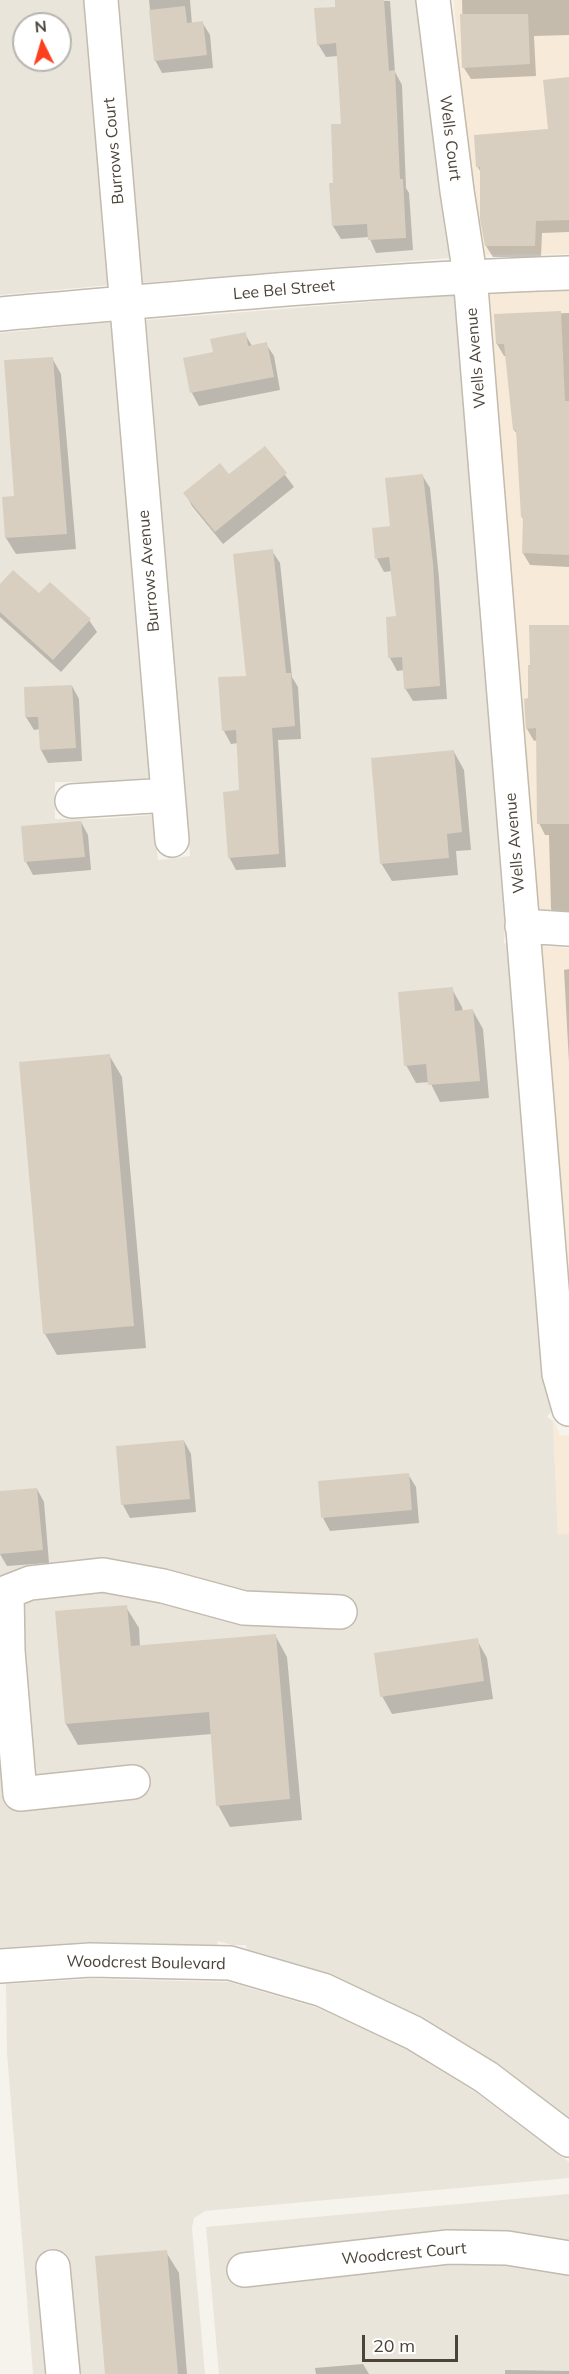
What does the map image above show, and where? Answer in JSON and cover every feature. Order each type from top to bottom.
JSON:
[{"type":"street","name":"Burrows Court","points":[[101,0],[128,302]]},
{"type":"street","name":"Wells Court","points":[[433,0],[470,275]]},
{"type":"street","name":"Lee Bel Street","points":[[0,314],[470,275],[569,273]]},
{"type":"street","name":"Wells Avenue","points":[[470,275],[559,1374],[569,1409]]},
{"type":"street","name":"Burrows Avenue","points":[[128,302],[172,840]]},
{"type":"street","points":[[72,801],[168,795]]},
{"type":"street","points":[[522,926],[569,929]]},
{"type":"street","points":[[133,1782],[20,1794],[2,1593],[30,1583],[103,1575],[163,1586],[244,1608],[340,1612]]},
{"type":"street","name":"Woodcrest Boulevard","points":[[0,1966],[90,1960],[230,1963],[323,1990],[414,2033],[486,2077],[569,2140]]},
{"type":"street","name":"Woodcrest Court","points":[[244,2271],[448,2247],[507,2248],[567,2254]]},
{"type":"street","points":[[53,2267],[63,2374]]},
{"type":"shaded area","points":[[0,0],[85,0],[110,285],[0,295]]},
{"type":"shaded area","points":[[118,0],[416,0],[450,258],[142,283]]},
{"type":"shaded area","points":[[454,0],[569,0],[569,254],[483,255],[461,91]]},
{"type":"shaded area","points":[[569,291],[569,911],[536,909],[488,293]]},
{"type":"shaded area","points":[[455,295],[505,926],[504,943],[507,944],[543,1375],[552,1410],[547,1417],[553,1421],[558,1534],[569,1534],[569,2118],[495,2062],[422,2017],[329,1973],[247,1949],[246,1945],[232,1945],[218,1941],[217,1945],[89,1942],[0,1948],[0,333],[113,322],[150,778],[55,782],[55,819],[100,819],[153,815],[158,860],[190,856],[146,320]]},
{"type":"shaded area","points":[[540,946],[569,948],[569,1294]]},
{"type":"shaded area","points":[[553,1421],[560,1436],[569,1435],[569,1534],[558,1535]]},
{"type":"shaded area","points":[[91,1979],[229,1982],[318,2008],[407,2049],[477,2093],[569,2162],[569,2178],[205,2211],[194,2218],[192,2228],[205,2374],[33,2374],[7,2053],[6,1984]]},
{"type":"shaded area","points":[[569,2194],[569,2374],[219,2374],[206,2227]]},
{"type":"building","points":[[335,0],[384,0],[389,71],[395,70],[400,179],[403,179],[406,238],[368,240],[367,224],[332,226],[329,183],[333,183],[331,124],[341,124],[336,43],[317,45],[314,8],[335,7]]},
{"type":"building","points":[[185,6],[187,23],[203,21],[207,55],[154,61],[149,10]]},
{"type":"building","points":[[460,14],[528,14],[530,64],[462,68]]},
{"type":"building","points":[[569,77],[569,220],[536,221],[535,246],[485,246],[480,219],[480,167],[476,167],[474,135],[548,129],[543,80]]},
{"type":"building","points":[[561,311],[565,401],[569,401],[569,555],[522,553],[523,517],[521,517],[516,430],[513,430],[504,344],[496,344],[494,314]]},
{"type":"building","points":[[246,332],[248,346],[267,342],[274,377],[190,393],[183,358],[213,352],[210,339]]},
{"type":"building","points":[[53,357],[67,534],[5,538],[2,497],[14,496],[4,360]]},
{"type":"building","points":[[265,446],[287,473],[215,532],[183,493],[220,463],[229,474]]},
{"type":"building","points":[[423,474],[433,564],[440,686],[404,689],[402,657],[388,658],[386,617],[396,616],[389,557],[375,559],[372,528],[390,526],[385,478]]},
{"type":"building","points":[[273,549],[286,673],[291,673],[295,726],[272,728],[279,854],[228,858],[223,792],[239,790],[236,730],[222,731],[218,677],[246,676],[233,554]]},
{"type":"building","points":[[13,570],[39,593],[50,582],[91,619],[53,660],[0,612],[0,584]]},
{"type":"building","points":[[529,625],[569,625],[569,824],[537,824],[536,728],[526,729],[524,699],[528,698]]},
{"type":"building","points":[[72,685],[76,748],[40,750],[38,717],[25,717],[24,687]]},
{"type":"building","points":[[454,750],[462,832],[447,834],[449,858],[380,864],[371,758]]},
{"type":"building","points":[[81,821],[85,857],[24,862],[21,826]]},
{"type":"building","points":[[453,987],[455,1011],[473,1009],[480,1081],[428,1085],[426,1064],[404,1066],[398,992]]},
{"type":"building","points":[[110,1054],[134,1326],[43,1334],[19,1062]]},
{"type":"building","points":[[184,1440],[190,1499],[121,1505],[116,1446]]},
{"type":"building","points":[[409,1473],[412,1510],[321,1518],[318,1481]]},
{"type":"building","points":[[37,1488],[43,1550],[0,1554],[0,1491]]},
{"type":"building","points":[[127,1605],[131,1646],[276,1634],[290,1799],[216,1806],[209,1712],[65,1724],[55,1611]]},
{"type":"building","points":[[478,1638],[484,1681],[380,1697],[374,1653]]},
{"type":"building","points":[[167,2250],[178,2374],[105,2374],[95,2256]]}]
